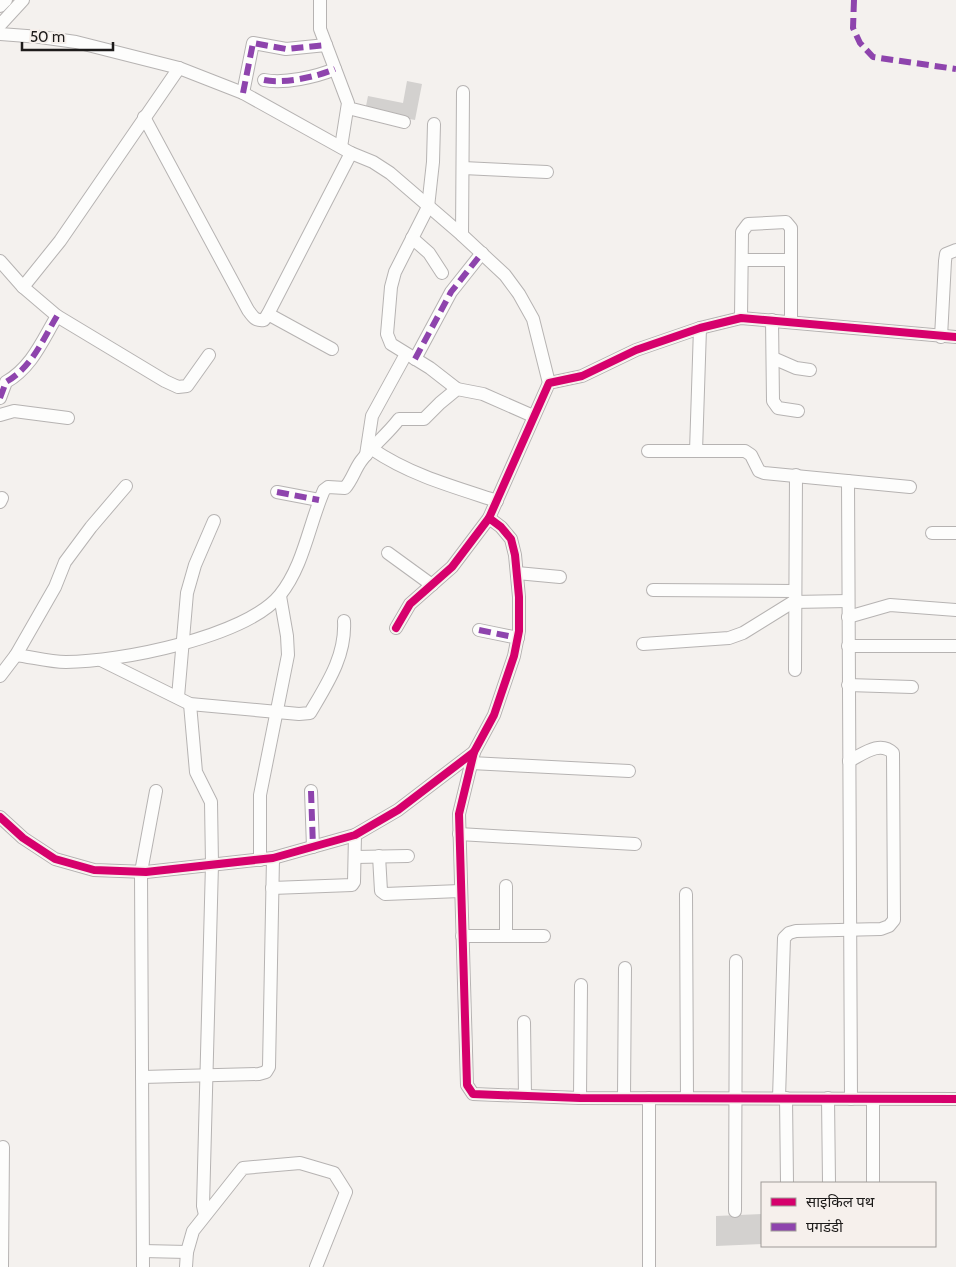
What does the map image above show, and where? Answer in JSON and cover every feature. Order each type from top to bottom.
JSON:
[{"type":"street","points":[[0,6],[6,0]]},
{"type":"street","points":[[0,25],[23,0]]},
{"type":"street","points":[[144,117],[248,310],[253,318],[264,320],[346,150],[348,108],[319,23],[320,0]]},
{"type":"street","points":[[0,34],[76,42],[179,68],[243,93],[346,150],[374,162],[390,173],[482,253],[505,275],[519,294],[533,319],[548,382],[489,518],[452,566],[410,604],[396,628]]},
{"type":"street","points":[[243,93],[253,44],[286,49],[326,45]]},
{"type":"street","points":[[23,288],[60,241],[179,68]]},
{"type":"street","points":[[264,80],[274,82],[302,79],[335,69]]},
{"type":"street","points":[[462,235],[463,92]]},
{"type":"street","points":[[348,108],[404,122]]},
{"type":"street","points":[[434,124],[434,162],[428,207],[392,280],[387,334],[391,344],[458,389],[483,394],[533,416]]},
{"type":"street","points":[[463,168],[547,172]]},
{"type":"street","points":[[741,318],[742,232],[746,225],[786,222],[791,228],[791,321]]},
{"type":"street","points":[[412,238],[429,253],[442,273]]},
{"type":"street","points":[[941,337],[950,294],[946,254],[951,250],[956,250]]},
{"type":"street","points":[[369,452],[372,416],[451,292],[482,253]]},
{"type":"street","points":[[743,260],[790,260]]},
{"type":"street","points":[[0,261],[23,288],[57,316],[178,387],[191,384],[209,355]]},
{"type":"street","points":[[268,314],[332,349]]},
{"type":"street","points":[[0,398],[6,382],[18,375],[35,355],[57,316]]},
{"type":"street","points":[[548,382],[582,376],[636,350],[700,328],[741,318],[956,337]]},
{"type":"street","points":[[772,320],[773,401],[778,408],[798,411]]},
{"type":"street","points":[[696,451],[700,328]]},
{"type":"street","points":[[773,358],[796,368],[810,370]]},
{"type":"street","points":[[16,655],[64,662],[101,660],[183,644],[259,613],[280,596],[292,578],[324,490],[328,487],[345,488],[351,481],[360,461],[398,420],[424,419],[440,402],[458,389]]},
{"type":"street","points":[[0,415],[14,412],[68,418]]},
{"type":"street","points":[[648,451],[749,452],[759,471],[910,488]]},
{"type":"street","points":[[369,452],[421,475],[497,501]]},
{"type":"street","points":[[795,670],[796,475]]},
{"type":"street","points":[[848,481],[851,1099]]},
{"type":"street","points":[[0,676],[16,655],[55,586],[65,562],[91,526],[126,486]]},
{"type":"street","points":[[277,492],[319,500]]},
{"type":"street","points":[[489,518],[502,527],[511,539],[520,597],[518,638],[502,695],[494,715],[472,757],[461,800],[459,834],[460,891],[469,1090],[479,1096],[580,1098],[956,1099]]},
{"type":"street","points":[[178,697],[190,581],[214,521]]},
{"type":"street","points":[[932,533],[956,533]]},
{"type":"street","points":[[388,553],[432,585]]},
{"type":"street","points":[[517,573],[560,577]]},
{"type":"street","points":[[653,590],[794,596],[848,601]]},
{"type":"street","points":[[142,1076],[259,1074],[266,1072],[269,1068],[272,888],[266,859],[260,796],[288,646],[280,596]]},
{"type":"street","points":[[643,644],[729,638],[743,632],[794,596]]},
{"type":"street","points":[[848,617],[890,604],[956,610]]},
{"type":"street","points":[[101,660],[190,704],[299,714],[310,712],[332,676],[339,659],[344,621]]},
{"type":"street","points":[[479,630],[518,638]]},
{"type":"street","points":[[848,646],[956,646]]},
{"type":"street","points":[[848,685],[912,687]]},
{"type":"street","points":[[190,704],[196,772],[211,802],[212,864],[203,1206],[205,1215]]},
{"type":"street","points":[[787,1182],[782,1098],[784,938],[789,933],[796,931],[881,929],[889,926],[894,920],[893,753],[887,747],[880,747],[849,761]]},
{"type":"street","points":[[0,817],[23,838],[55,859],[94,870],[141,872],[266,859],[355,835],[398,810],[472,757],[629,770]]},
{"type":"street","points":[[143,1267],[141,872],[156,791]]},
{"type":"street","points":[[311,791],[313,847]]},
{"type":"street","points":[[459,834],[635,844]]},
{"type":"street","points":[[272,888],[351,886],[354,882],[355,835]]},
{"type":"street","points":[[355,856],[408,856]]},
{"type":"street","points":[[379,856],[381,891],[385,894],[460,891]]},
{"type":"street","points":[[506,886],[506,936]]},
{"type":"street","points":[[686,894],[687,1098]]},
{"type":"street","points":[[462,936],[544,936]]},
{"type":"street","points":[[735,1211],[736,961]]},
{"type":"street","points":[[624,1098],[625,968]]},
{"type":"street","points":[[580,1098],[581,985]]},
{"type":"street","points":[[524,1022],[524,1096]]},
{"type":"street","points":[[649,1098],[649,1267]]},
{"type":"street","points":[[828,1098],[830,1182]]},
{"type":"street","points":[[873,1099],[873,1182]]},
{"type":"street","points":[[2,1267],[3,1147]]},
{"type":"street","points":[[186,1267],[187,1252],[193,1230],[212,1209],[243,1168],[300,1162],[334,1173],[346,1192],[316,1267]]},
{"type":"street","points":[[143,1251],[187,1252]]},
{"type":"building","points":[[407,81],[422,84],[415,120],[365,111],[368,96],[403,103]]},
{"type":"building","points":[[761,1214],[761,1244],[716,1246],[716,1216]]},
{"type":"marked path","points":[[854,0],[853,28],[860,43],[873,57],[956,69]]},
{"type":"marked path","points":[[243,93],[253,43],[286,49],[326,45]]},
{"type":"marked path","points":[[264,80],[300,79],[335,69]]},
{"type":"marked path","points":[[415,359],[451,292],[482,253]]},
{"type":"marked path","points":[[0,398],[6,382],[30,361],[57,316]]},
{"type":"marked path","points":[[277,492],[319,500]]},
{"type":"marked path","points":[[479,630],[518,638]]},
{"type":"marked path","points":[[311,791],[313,847]]},
{"type":"cycle path","points":[[396,628],[410,604],[452,567],[489,518],[549,383],[582,376],[636,350],[700,328],[741,318],[956,337]]},
{"type":"cycle path","points":[[0,817],[23,838],[55,859],[94,870],[146,872],[273,858],[355,835],[398,810],[474,752],[494,715],[514,656],[519,631],[519,597],[515,555],[511,539],[501,527],[489,518]]},
{"type":"cycle path","points":[[474,752],[459,814],[467,1085],[473,1094],[580,1098],[956,1099]]}]
